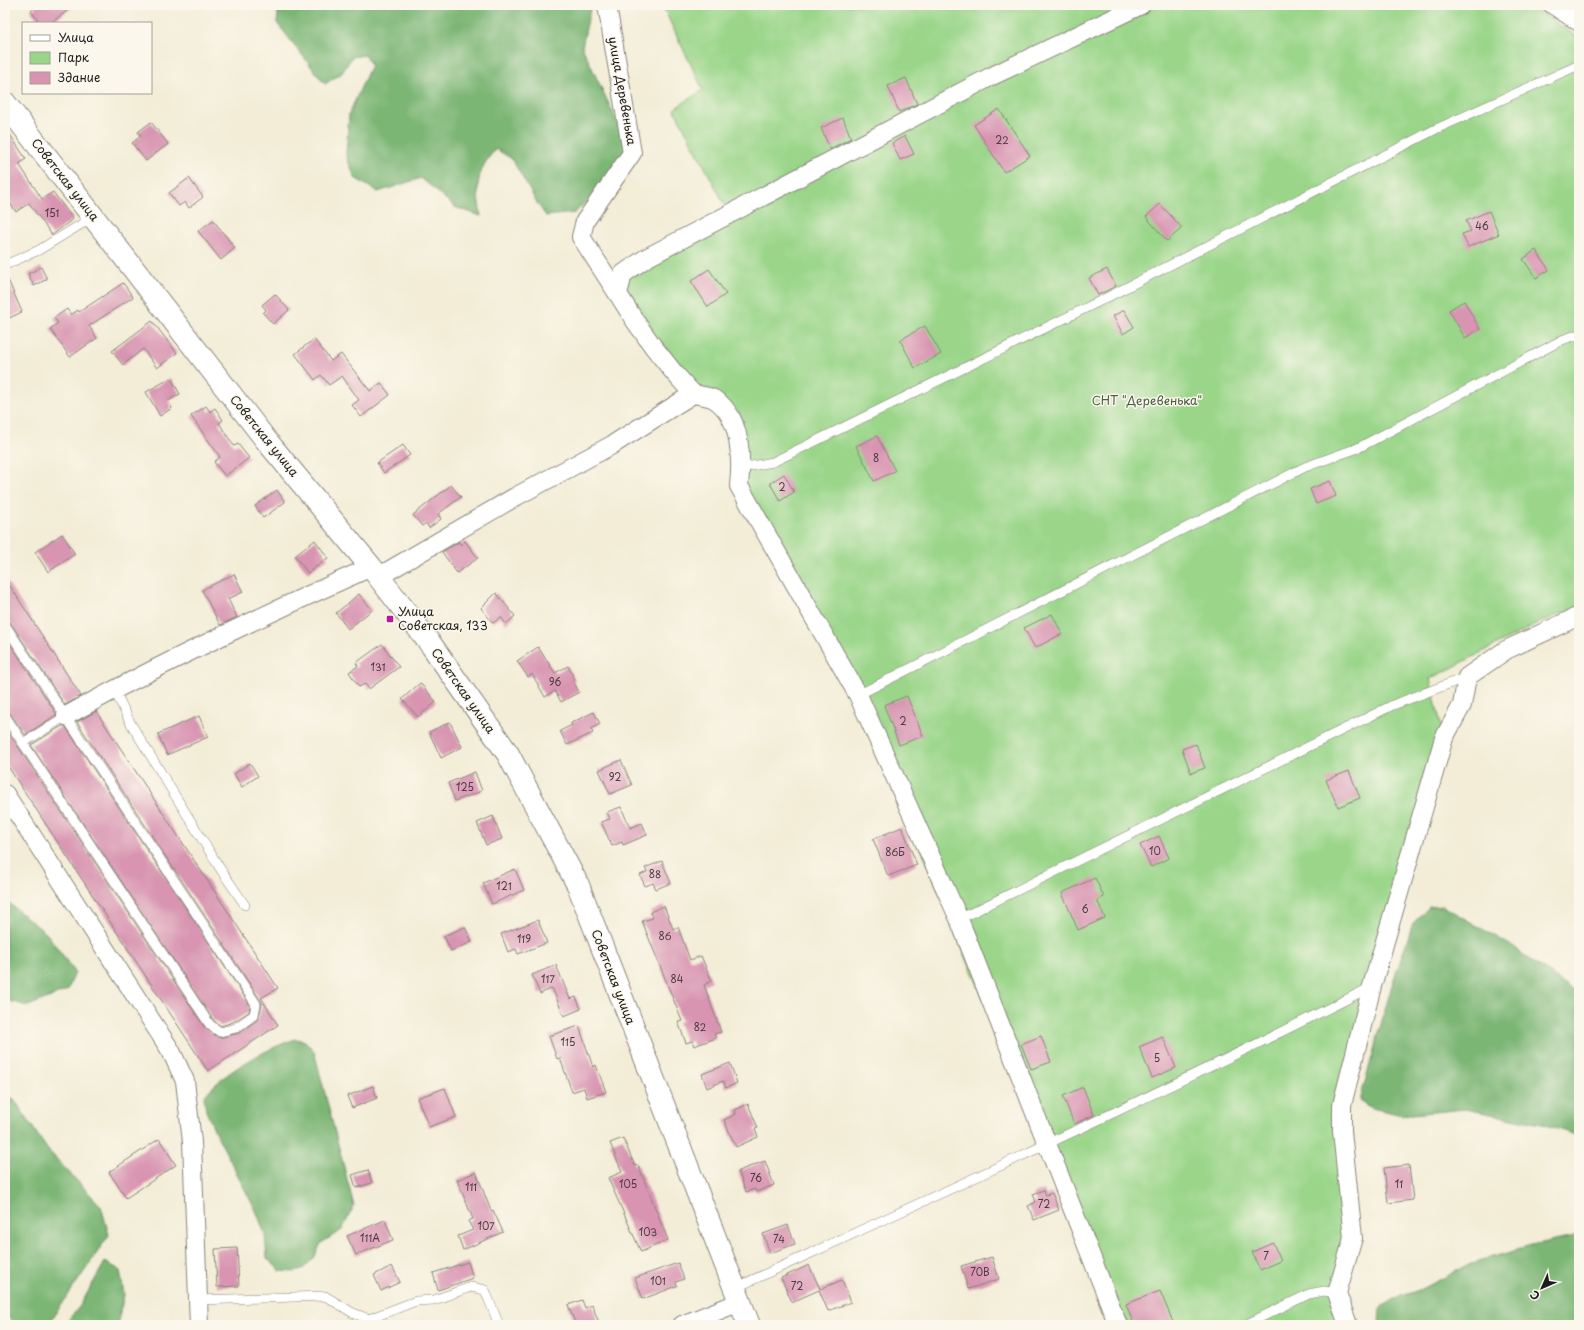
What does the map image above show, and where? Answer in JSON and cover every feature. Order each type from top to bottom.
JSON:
[{"type":"street","name":"улица Деревенька","points":[[607,5],[632,153],[585,221],[580,237],[618,294]]},
{"type":"street","points":[[1118,1325],[1046,1146],[959,919],[858,695],[739,486],[741,468],[738,440],[730,413],[714,399],[693,394],[663,361],[638,327],[618,294],[623,274],[646,258],[990,78],[1141,5]]},
{"type":"street","points":[[1554,5],[1579,22]]},
{"type":"street","name":"Советская улица","points":[[5,103],[266,440],[375,572],[432,646],[508,754],[578,885],[749,1325]]},
{"type":"street","points":[[66,716],[114,689],[279,608],[375,572],[612,445],[693,394]]},
{"type":"street","points":[[1348,1325],[1338,1293],[1353,1238],[1342,1131],[1342,1105],[1372,986],[1444,738],[1462,705],[1467,677],[1506,650],[1579,616]]},
{"type":"street","points":[[5,794],[172,1051],[185,1081],[192,1142],[199,1325]]},
{"type":"street","points":[[682,1325],[737,1295]]},
{"type":"lane","points":[[741,468],[773,462],[1098,302],[1436,129],[1579,65]]},
{"type":"lane","points":[[5,265],[39,250],[93,217]]},
{"type":"lane","points":[[858,695],[1305,466],[1358,448],[1562,340],[1579,334]]},
{"type":"lane","points":[[5,625],[256,1004],[254,1014],[236,1028],[220,1032],[210,1025],[5,716]]},
{"type":"lane","points":[[959,919],[1394,705],[1467,677]]},
{"type":"lane","points":[[114,689],[131,724],[221,870],[245,905]]},
{"type":"lane","points":[[23,742],[66,716]]},
{"type":"lane","points":[[737,1295],[1276,1035],[1372,986]]},
{"type":"lane","points":[[198,1300],[325,1296],[353,1313],[369,1319],[416,1301],[434,1300],[471,1287],[485,1290],[499,1325]]},
{"type":"lane","points":[[1245,1325],[1308,1294],[1324,1291],[1338,1293]]},
{"type":"green space","points":[[279,5],[591,5],[582,47],[632,153],[575,213],[546,216],[512,159],[496,149],[484,165],[479,180],[478,197],[481,216],[455,207],[421,178],[378,192],[355,178],[346,155],[349,114],[371,65],[365,55],[352,57],[342,73],[325,84],[277,23]]},
{"type":"green space","name":"СНТ \"Деревенька\"","points":[[662,5],[1530,5],[1579,38],[1579,606],[1541,622],[1430,679],[1444,738],[1342,1105],[1353,1238],[1337,1293],[1348,1325],[1118,1325],[858,695],[739,486],[730,413],[693,394],[618,294],[623,274],[726,207],[674,109],[703,90]]},
{"type":"green space","points":[[5,900],[47,934],[75,972],[68,990],[28,1006],[5,1000]]},
{"type":"green space","points":[[1443,906],[1510,945],[1579,995],[1579,1136],[1542,1124],[1465,1109],[1402,1115],[1372,1108],[1360,1100],[1392,985],[1413,923],[1429,907]]},
{"type":"green space","points":[[296,1039],[305,1041],[314,1051],[354,1206],[342,1230],[321,1243],[314,1258],[304,1268],[294,1272],[280,1271],[267,1258],[265,1235],[258,1215],[215,1131],[206,1111],[204,1097],[221,1079],[246,1062],[272,1048]]},
{"type":"green space","points":[[5,1096],[14,1099],[47,1149],[101,1206],[109,1235],[54,1316],[44,1325],[15,1325],[5,1314]]},
{"type":"green space","points":[[1579,1235],[1579,1325],[1379,1325],[1380,1308],[1401,1296],[1422,1289],[1472,1263],[1542,1243]]},
{"type":"green space","points":[[105,1262],[120,1270],[124,1295],[117,1325],[64,1325],[80,1306]]},
{"type":"building","points":[[38,5],[75,5],[52,22],[39,22],[31,11]]},
{"type":"building","points":[[906,78],[917,104],[899,112],[888,86]]},
{"type":"building","points":[[999,109],[1030,156],[1004,172],[974,125]]},
{"type":"building","points":[[843,118],[851,138],[830,149],[821,128]]},
{"type":"building","points":[[151,122],[168,144],[146,161],[132,143],[141,136],[138,132]]},
{"type":"building","points":[[5,127],[26,159],[19,164],[42,199],[53,192],[73,219],[52,235],[29,203],[16,212],[5,196]]},
{"type":"building","points":[[905,136],[914,154],[900,160],[892,143]]},
{"type":"building","points":[[189,178],[203,197],[189,208],[185,202],[179,206],[169,193]]},
{"type":"building","points":[[1160,204],[1182,228],[1167,241],[1146,217]]},
{"type":"building","points":[[1489,211],[1499,234],[1468,247],[1462,234],[1471,231],[1466,221]]},
{"type":"building","points":[[213,220],[235,248],[221,260],[198,231]]},
{"type":"building","points":[[1536,250],[1549,270],[1536,278],[1523,259]]},
{"type":"building","points":[[41,267],[47,279],[34,286],[28,274]]},
{"type":"building","points":[[709,269],[726,294],[708,307],[691,281]]},
{"type":"building","points":[[1107,269],[1116,286],[1098,295],[1089,278]]},
{"type":"building","points":[[5,273],[22,312],[5,320]]},
{"type":"building","points":[[123,283],[133,297],[89,326],[97,338],[70,357],[50,329],[58,323],[54,318],[67,309],[71,315],[78,310],[79,312]]},
{"type":"building","points":[[275,294],[289,310],[273,324],[263,313],[266,310],[262,305]]},
{"type":"building","points":[[1464,301],[1480,329],[1465,338],[1449,310]]},
{"type":"building","points":[[1124,310],[1134,327],[1123,334],[1113,316]]},
{"type":"building","points":[[152,321],[177,353],[157,368],[143,349],[123,365],[112,351]]},
{"type":"building","points":[[925,326],[941,354],[915,368],[900,340]]},
{"type":"building","points":[[314,339],[331,361],[341,354],[370,391],[381,383],[390,395],[361,417],[352,405],[359,400],[342,376],[329,385],[321,375],[315,380],[295,354]]},
{"type":"building","points":[[171,378],[180,394],[168,401],[172,408],[160,416],[146,392]]},
{"type":"building","points":[[206,406],[210,412],[215,408],[223,420],[219,423],[234,446],[238,444],[249,458],[225,476],[214,462],[220,457],[191,416]]},
{"type":"building","points":[[877,436],[895,471],[874,481],[856,446]]},
{"type":"building","points":[[403,445],[410,455],[384,473],[377,463]]},
{"type":"building","points":[[784,474],[794,492],[780,501],[770,483]]},
{"type":"building","points":[[1330,481],[1336,496],[1316,504],[1310,489]]},
{"type":"building","points":[[451,485],[461,497],[438,514],[441,519],[429,528],[426,523],[422,526],[413,515]]},
{"type":"building","points":[[277,490],[285,502],[263,518],[255,506]]},
{"type":"building","points":[[62,534],[75,554],[48,572],[35,552]]},
{"type":"building","points":[[315,540],[328,558],[308,573],[295,556]]},
{"type":"building","points":[[465,541],[478,558],[457,573],[442,552],[459,542],[461,545]]},
{"type":"building","points":[[234,574],[243,592],[228,599],[237,617],[220,625],[202,590]]},
{"type":"building","points":[[5,578],[81,696],[65,705],[10,622],[5,619]]},
{"type":"building","points":[[496,593],[515,616],[506,624],[501,617],[493,623],[481,608]]},
{"type":"building","points":[[359,594],[372,610],[348,629],[336,613]]},
{"type":"building","points":[[1052,614],[1062,634],[1035,648],[1024,628]]},
{"type":"building","points":[[5,636],[56,713],[56,715],[25,735],[10,713],[5,710]]},
{"type":"building","points":[[382,644],[399,667],[369,689],[365,684],[359,687],[349,672],[358,666],[356,663]]},
{"type":"building","points":[[538,647],[555,673],[568,666],[575,680],[573,681],[579,692],[561,702],[555,691],[545,697],[532,674],[528,677],[517,661]]},
{"type":"building","points":[[420,683],[436,702],[418,717],[402,699]]},
{"type":"building","points":[[907,696],[923,736],[899,745],[884,705]]},
{"type":"building","points":[[96,711],[278,988],[261,998],[278,1025],[208,1071],[5,762],[5,727],[205,1028],[219,1038],[239,1033],[258,1019],[262,1005],[261,1001],[77,722]]},
{"type":"building","points":[[594,712],[600,724],[591,729],[593,733],[567,745],[560,731],[572,725],[571,723]]},
{"type":"building","points":[[199,716],[208,737],[167,755],[158,734]]},
{"type":"building","points":[[450,722],[462,747],[441,758],[429,732]]},
{"type":"building","points":[[62,726],[65,726],[250,1005],[249,1012],[233,1022],[221,1026],[214,1021],[31,745]]},
{"type":"building","points":[[1196,744],[1205,768],[1191,773],[1182,749]]},
{"type":"building","points":[[621,760],[632,785],[610,794],[599,770]]},
{"type":"building","points":[[250,763],[258,776],[242,787],[234,774]]},
{"type":"building","points":[[1349,771],[1360,798],[1338,807],[1326,780]]},
{"type":"building","points":[[475,772],[482,791],[455,801],[448,783]]},
{"type":"building","points":[[621,807],[630,828],[642,823],[647,835],[623,845],[622,842],[612,846],[601,822],[610,819],[607,812]]},
{"type":"building","points":[[493,816],[502,839],[486,845],[477,823]]},
{"type":"building","points":[[902,827],[917,865],[888,876],[873,839]]},
{"type":"building","points":[[1159,836],[1169,858],[1151,867],[1140,845]]},
{"type":"building","points":[[662,861],[671,883],[656,889],[653,883],[645,886],[640,875],[647,872],[645,868]]},
{"type":"building","points":[[515,869],[524,890],[492,904],[483,883]]},
{"type":"building","points":[[1095,878],[1104,897],[1097,900],[1105,918],[1078,930],[1062,893]]},
{"type":"building","points":[[664,906],[673,929],[678,927],[690,960],[701,956],[712,981],[704,985],[721,1032],[714,1034],[716,1038],[694,1046],[692,1041],[686,1043],[678,1022],[682,1021],[642,921],[653,918],[650,912]]},
{"type":"building","points":[[538,920],[547,943],[518,954],[516,949],[508,952],[501,934]]},
{"type":"building","points":[[465,927],[472,942],[451,951],[444,936]]},
{"type":"building","points":[[556,965],[570,999],[576,997],[581,1009],[564,1016],[552,988],[540,994],[532,975]]},
{"type":"building","points":[[579,1026],[593,1067],[596,1065],[606,1092],[587,1098],[584,1088],[572,1092],[560,1058],[557,1059],[549,1036]]},
{"type":"building","points":[[1041,1036],[1051,1062],[1031,1069],[1021,1044]]},
{"type":"building","points":[[1163,1037],[1176,1068],[1152,1078],[1139,1047]]},
{"type":"building","points":[[730,1063],[737,1083],[726,1088],[723,1081],[707,1088],[702,1074]]},
{"type":"building","points":[[373,1086],[377,1098],[352,1108],[347,1096]]},
{"type":"building","points":[[1083,1087],[1094,1115],[1074,1124],[1063,1096]]},
{"type":"building","points":[[445,1088],[456,1117],[429,1127],[417,1098]]},
{"type":"building","points":[[748,1104],[758,1128],[755,1129],[758,1137],[736,1147],[724,1120],[736,1114],[735,1110]]},
{"type":"building","points":[[623,1138],[635,1166],[638,1165],[668,1240],[641,1252],[608,1178],[622,1172],[610,1143]]},
{"type":"building","points":[[159,1139],[176,1165],[126,1198],[109,1172]]},
{"type":"building","points":[[765,1161],[774,1185],[756,1192],[755,1189],[746,1192],[738,1171]]},
{"type":"building","points":[[1409,1165],[1413,1200],[1388,1203],[1384,1168]]},
{"type":"building","points":[[368,1170],[372,1183],[356,1188],[352,1175]]},
{"type":"building","points":[[476,1172],[491,1211],[493,1210],[503,1232],[463,1250],[458,1236],[473,1230],[468,1221],[473,1219],[457,1180]]},
{"type":"building","points":[[1044,1190],[1046,1195],[1052,1193],[1059,1210],[1034,1220],[1028,1206],[1036,1202],[1033,1194]]},
{"type":"building","points":[[385,1220],[393,1240],[356,1255],[347,1236]]},
{"type":"building","points":[[788,1225],[795,1244],[770,1253],[763,1234]]},
{"type":"building","points":[[1273,1243],[1281,1261],[1260,1270],[1252,1252]]},
{"type":"building","points":[[237,1248],[239,1286],[217,1287],[215,1249]]},
{"type":"building","points":[[992,1257],[999,1279],[968,1289],[961,1266]]},
{"type":"building","points":[[468,1262],[473,1278],[438,1290],[433,1273]]},
{"type":"building","points":[[678,1263],[684,1279],[676,1282],[677,1286],[643,1299],[635,1278]]},
{"type":"building","points":[[809,1265],[820,1289],[842,1280],[851,1302],[828,1311],[819,1290],[792,1302],[781,1278]]},
{"type":"building","points":[[392,1266],[400,1282],[381,1291],[374,1275]]},
{"type":"building","points":[[1160,1291],[1173,1322],[1166,1325],[1134,1325],[1126,1304]]},
{"type":"building","points":[[582,1300],[585,1308],[592,1305],[600,1325],[576,1325],[568,1305]]},
{"type":"place","name":"Улица Советская, 133","points":[[390,619]]}]
